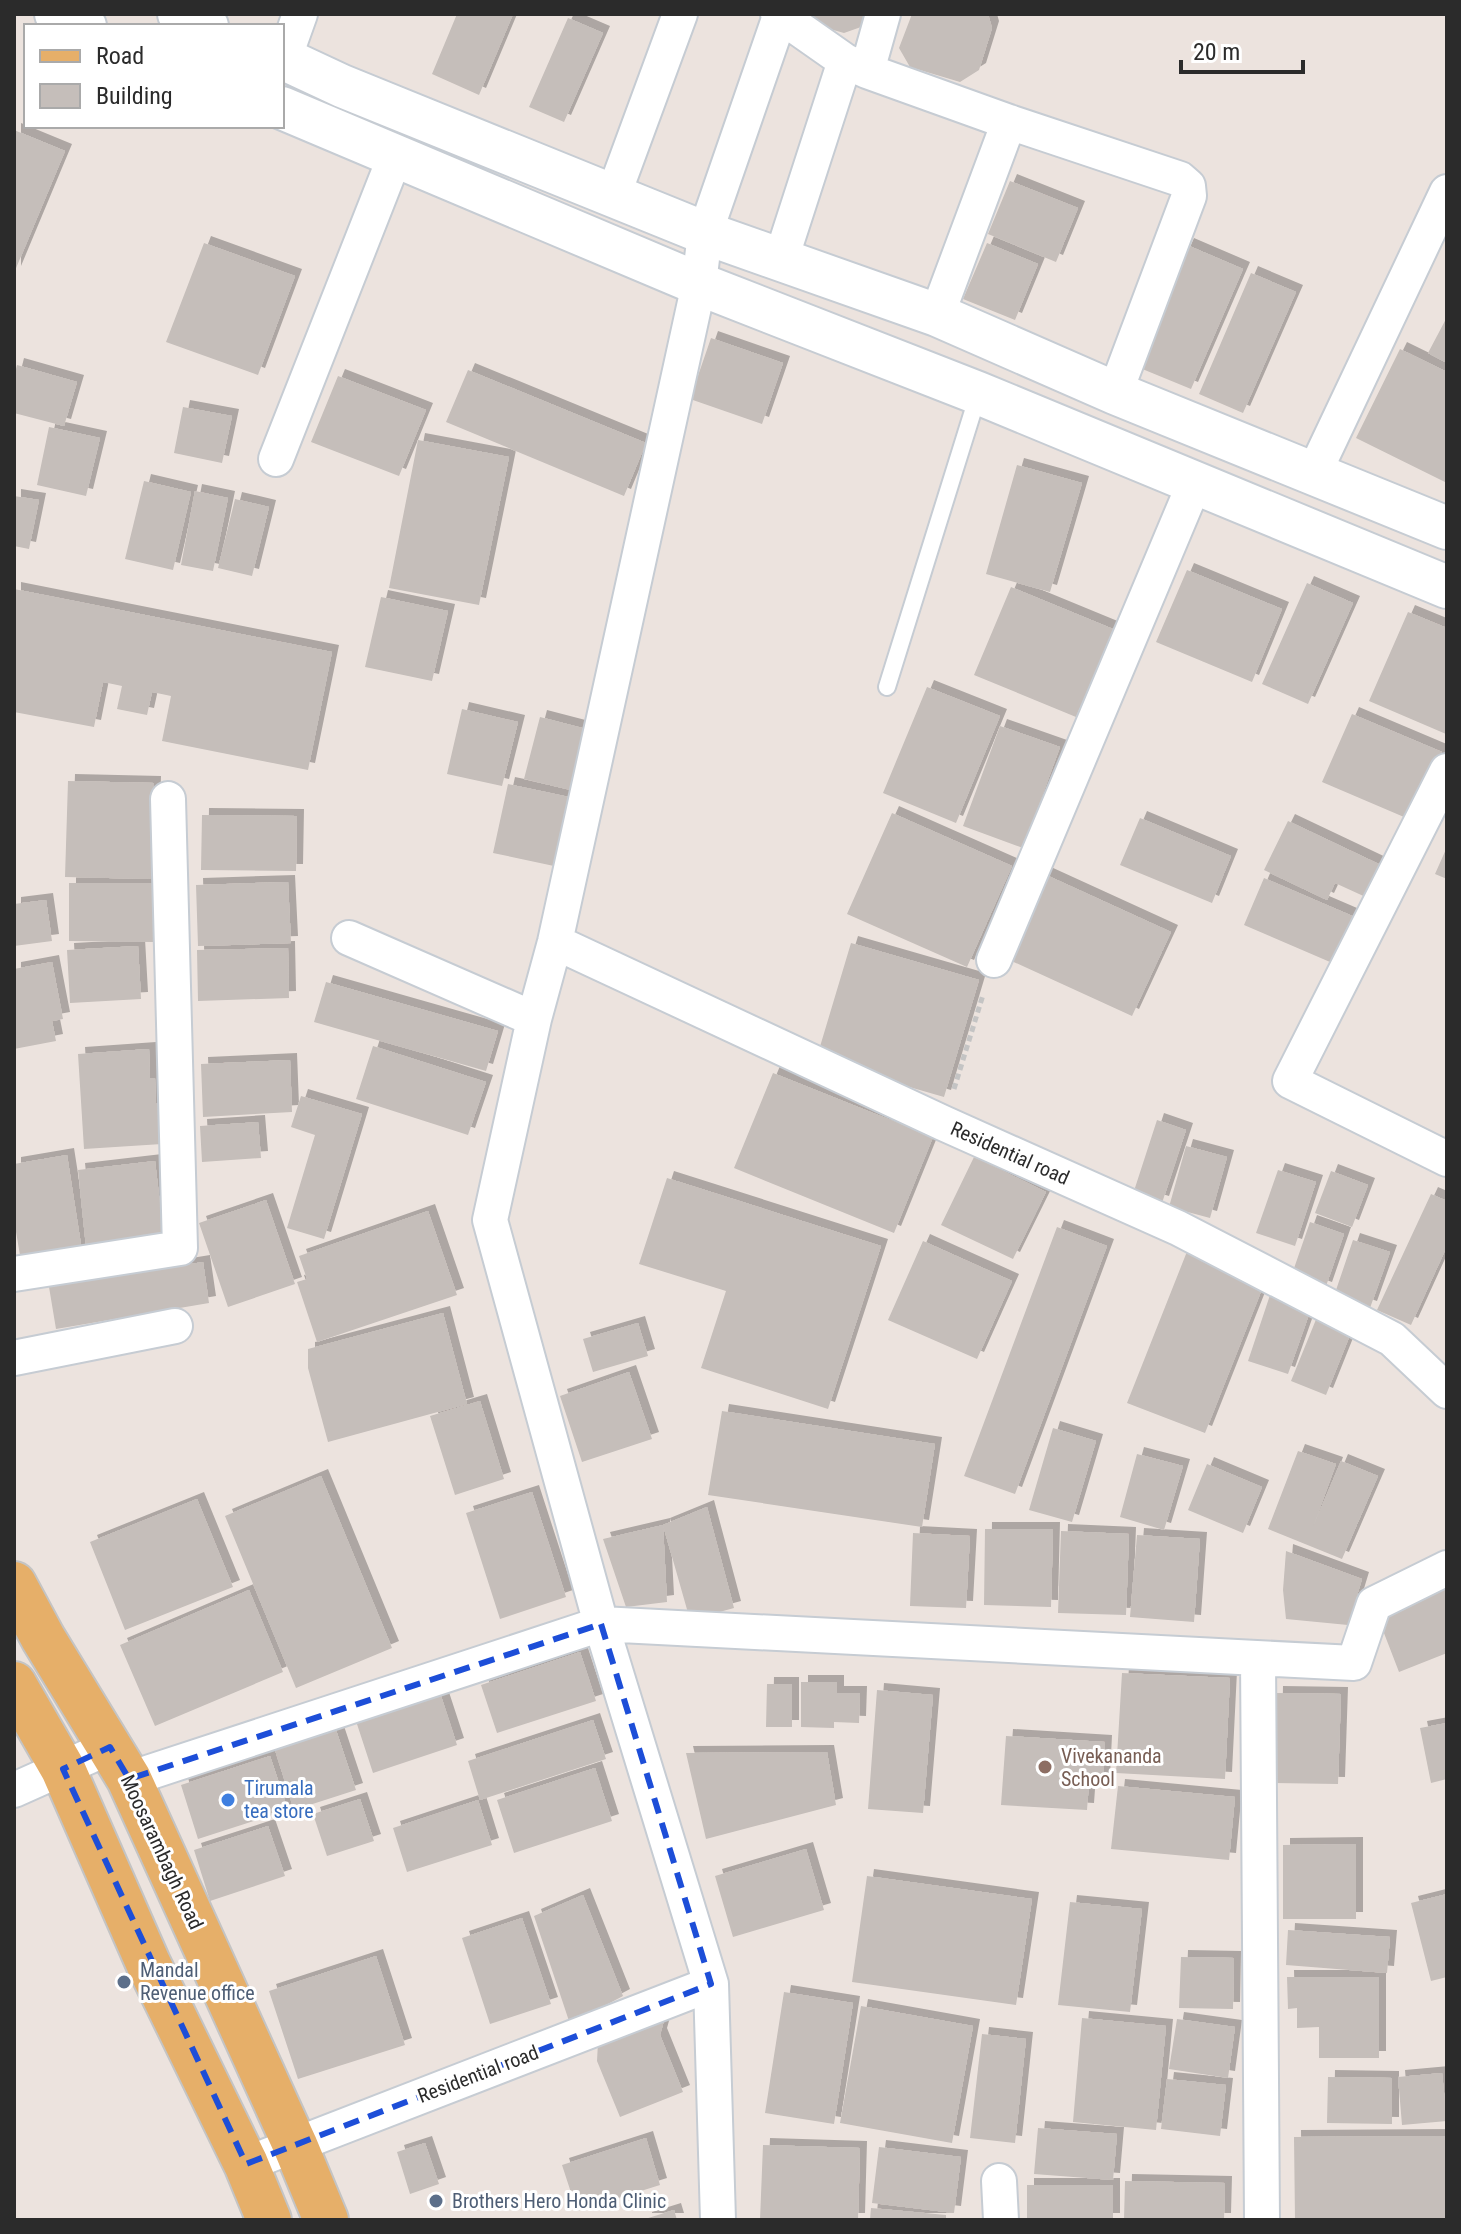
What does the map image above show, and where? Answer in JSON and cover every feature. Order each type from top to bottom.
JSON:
[{"type":"main road","name":"Moosarambagh Road","points":[[14,1584],[43,1638],[120,1763],[295,2145],[326,2220]]},
{"type":"main road","points":[[14,1684],[63,1769],[148,1963],[246,2164],[269,2220]]},
{"type":"street","points":[[56,14],[80,24]]},
{"type":"street","points":[[179,14],[202,24]]},
{"type":"street","points":[[284,55],[300,14]]},
{"type":"street","points":[[613,196],[680,14]]},
{"type":"street","points":[[781,259],[856,66],[883,14]]},
{"type":"street","points":[[718,2220],[711,1984],[601,1624],[490,1220],[534,1019],[555,942],[699,284],[705,233],[779,15],[856,66],[1009,122],[1180,179],[1188,186],[1189,196],[1115,393]]},
{"type":"street","points":[[284,58],[342,86],[705,233],[937,315],[1115,393],[1447,528]]},
{"type":"street","points":[[284,109],[699,284],[978,393],[1447,587]]},
{"type":"street","points":[[937,315],[1009,122]]},
{"type":"street","points":[[276,459],[396,154]]},
{"type":"street","points":[[1314,473],[1447,192]]},
{"type":"street","points":[[994,960],[1195,482]]},
{"type":"street","points":[[1447,771],[1290,1081],[1447,1159]]},
{"type":"street","points":[[14,1274],[180,1248],[168,799]]},
{"type":"street","points":[[349,938],[534,1019]]},
{"type":"street","name":"Residential road","points":[[555,942],[943,1123],[1178,1228],[1392,1339],[1447,1391]]},
{"type":"street","points":[[14,1358],[175,1326]]},
{"type":"street","points":[[14,1790],[63,1769],[120,1763],[601,1624],[1354,1663],[1374,1604],[1447,1568]]},
{"type":"street","points":[[1258,1659],[1262,2220]]},
{"type":"street","name":"Residential road","points":[[246,2164],[711,1984]]},
{"type":"street","points":[[999,2181],[1001,2220]]},
{"type":"lane","points":[[887,687],[978,393]]},
{"type":"path","points":[[943,1123],[994,960]]},
{"type":"highlighted area","points":[[601,1624],[711,1984],[246,2164],[63,1769],[110,1747],[129,1779]]},
{"type":"building","points":[[457,14],[513,14],[479,95],[432,74]]},
{"type":"building","points":[[788,14],[867,14],[861,27],[844,33],[791,18]]},
{"type":"building","points":[[912,14],[988,14],[992,28],[979,70],[960,82],[910,67],[899,48]]},
{"type":"building","points":[[568,18],[603,33],[564,122],[529,107]]},
{"type":"building","points":[[14,130],[65,151],[14,273]]},
{"type":"building","points":[[1010,181],[1078,208],[1056,262],[988,234]]},
{"type":"building","points":[[204,243],[295,276],[258,375],[166,342]]},
{"type":"building","points":[[987,243],[1038,264],[1015,320],[963,299]]},
{"type":"building","points":[[1187,245],[1243,269],[1191,389],[1135,366]]},
{"type":"building","points":[[1251,273],[1296,292],[1243,413],[1199,394]]},
{"type":"building","points":[[1447,317],[1447,363],[1428,353]]},
{"type":"building","points":[[711,338],[783,363],[762,424],[690,399]]},
{"type":"building","points":[[1400,349],[1447,372],[1447,483],[1356,438]]},
{"type":"building","points":[[17,365],[77,382],[64,426],[14,413]]},
{"type":"building","points":[[468,370],[646,443],[624,496],[446,422]]},
{"type":"building","points":[[338,376],[426,410],[399,476],[311,442]]},
{"type":"building","points":[[183,407],[232,416],[222,463],[174,453]]},
{"type":"building","points":[[49,427],[100,438],[86,496],[37,485]]},
{"type":"building","points":[[418,440],[509,457],[479,605],[389,588]]},
{"type":"building","points":[[1017,465],[1082,483],[1050,592],[986,574]]},
{"type":"building","points":[[144,481],[191,492],[173,570],[125,559]]},
{"type":"building","points":[[195,491],[228,498],[213,571],[181,565]]},
{"type":"building","points":[[14,496],[39,500],[29,549],[14,546]]},
{"type":"building","points":[[235,499],[269,507],[252,576],[218,568]]},
{"type":"building","points":[[1187,570],[1282,609],[1252,682],[1156,642]]},
{"type":"building","points":[[1307,583],[1353,603],[1308,704],[1262,684]]},
{"type":"building","points":[[1011,587],[1113,629],[1076,717],[974,675]]},
{"type":"building","points":[[14,589],[332,652],[308,770],[162,741],[171,696],[152,692],[147,715],[117,709],[122,686],[103,682],[94,727],[14,712]]},
{"type":"building","points":[[381,597],[448,611],[432,681],[365,667]]},
{"type":"building","points":[[1408,612],[1447,628],[1446,734],[1369,701]]},
{"type":"building","points":[[927,687],[1000,716],[956,823],[883,793]]},
{"type":"building","points":[[462,709],[518,722],[502,786],[447,774]]},
{"type":"building","points":[[1352,714],[1442,752],[1411,820],[1322,782]]},
{"type":"building","points":[[540,717],[590,730],[575,791],[524,779]]},
{"type":"building","points":[[1000,726],[1060,747],[1023,848],[963,826]]},
{"type":"building","points":[[68,781],[154,783],[151,879],[65,877]]},
{"type":"building","points":[[508,784],[569,797],[554,866],[493,853]]},
{"type":"building","points":[[892,813],[1012,866],[967,967],[847,914]]},
{"type":"building","points":[[202,815],[297,816],[296,871],[201,870]]},
{"type":"building","points":[[1140,818],[1231,856],[1212,903],[1120,865]]},
{"type":"building","points":[[1288,821],[1385,867],[1370,899],[1335,883],[1327,900],[1264,870]]},
{"type":"building","points":[[1447,847],[1447,879],[1435,874]]},
{"type":"building","points":[[1044,874],[1171,932],[1132,1016],[1005,958]]},
{"type":"building","points":[[1264,878],[1357,918],[1337,965],[1244,925]]},
{"type":"building","points":[[288,882],[291,943],[198,946],[196,885]]},
{"type":"building","points":[[69,883],[154,883],[153,942],[69,941]]},
{"type":"building","points":[[46,900],[52,941],[14,946],[14,904]]},
{"type":"building","points":[[851,943],[979,980],[944,1097],[816,1060]]},
{"type":"building","points":[[138,946],[141,999],[70,1003],[67,950]]},
{"type":"building","points":[[288,948],[289,998],[198,1001],[197,950]]},
{"type":"building","points":[[52,962],[63,1019],[52,1021],[56,1041],[14,1049],[14,969]]},
{"type":"building","points":[[326,982],[498,1031],[486,1071],[314,1022]]},
{"type":"building","points":[[373,1046],[486,1082],[468,1135],[356,1099]]},
{"type":"building","points":[[149,1049],[150,1078],[155,1078],[162,1144],[84,1149],[78,1054]]},
{"type":"building","points":[[290,1060],[292,1112],[203,1117],[201,1064]]},
{"type":"building","points":[[773,1073],[933,1137],[894,1233],[734,1168]]},
{"type":"building","points":[[301,1096],[362,1114],[324,1239],[287,1228],[315,1135],[291,1127]]},
{"type":"building","points":[[1157,1120],[1186,1130],[1162,1203],[1133,1194]]},
{"type":"building","points":[[258,1122],[261,1158],[202,1162],[200,1126]]},
{"type":"building","points":[[1186,1146],[1227,1157],[1210,1218],[1169,1207]]},
{"type":"building","points":[[67,1155],[82,1251],[21,1261],[14,1220],[14,1164]]},
{"type":"building","points":[[974,1157],[1046,1192],[1013,1259],[941,1225]]},
{"type":"building","points":[[155,1161],[164,1238],[86,1247],[78,1170]]},
{"type":"building","points":[[1278,1170],[1316,1182],[1295,1246],[1256,1233]]},
{"type":"building","points":[[1331,1171],[1368,1185],[1352,1227],[1315,1213]]},
{"type":"building","points":[[667,1178],[881,1246],[828,1409],[701,1368],[726,1291],[639,1264]]},
{"type":"building","points":[[1431,1194],[1447,1201],[1447,1246],[1411,1325],[1377,1310]]},
{"type":"building","points":[[266,1200],[295,1284],[228,1307],[199,1223]]},
{"type":"building","points":[[428,1211],[457,1295],[317,1342],[297,1282],[307,1279],[299,1256]]},
{"type":"building","points":[[1310,1222],[1344,1234],[1325,1289],[1291,1277]]},
{"type":"building","points":[[1057,1227],[1107,1246],[1015,1494],[964,1476]]},
{"type":"building","points":[[1353,1240],[1390,1252],[1370,1308],[1334,1296]]},
{"type":"building","points":[[923,1241],[1012,1281],[977,1359],[888,1320]]},
{"type":"building","points":[[1188,1249],[1266,1279],[1205,1433],[1127,1403]]},
{"type":"building","points":[[203,1262],[209,1303],[56,1329],[49,1287]]},
{"type":"building","points":[[1271,1292],[1312,1306],[1288,1374],[1248,1361]]},
{"type":"building","points":[[443,1313],[467,1404],[328,1442],[308,1368],[308,1349]]},
{"type":"building","points":[[1317,1317],[1352,1330],[1326,1395],[1291,1381]]},
{"type":"building","points":[[638,1323],[648,1356],[593,1372],[583,1339]]},
{"type":"building","points":[[629,1372],[652,1439],[582,1462],[560,1396]]},
{"type":"building","points":[[480,1401],[504,1479],[455,1495],[430,1416]]},
{"type":"building","points":[[722,1411],[935,1444],[922,1527],[708,1495]]},
{"type":"building","points":[[1053,1428],[1096,1441],[1072,1522],[1029,1510]]},
{"type":"building","points":[[1298,1451],[1336,1464],[1313,1527],[1341,1461],[1378,1476],[1342,1559],[1268,1529]]},
{"type":"building","points":[[1137,1454],[1183,1466],[1164,1530],[1120,1517]]},
{"type":"building","points":[[1207,1464],[1262,1487],[1243,1533],[1188,1510]]},
{"type":"building","points":[[321,1476],[392,1648],[296,1688],[225,1516]]},
{"type":"building","points":[[532,1492],[566,1597],[500,1619],[466,1513]]},
{"type":"building","points":[[197,1499],[233,1587],[125,1630],[90,1542]]},
{"type":"building","points":[[707,1507],[734,1608],[690,1620],[663,1525]]},
{"type":"building","points":[[663,1525],[667,1602],[626,1607],[603,1539]]},
{"type":"building","points":[[985,1529],[1053,1529],[1051,1607],[984,1605]]},
{"type":"building","points":[[1061,1531],[1129,1534],[1126,1615],[1058,1613]]},
{"type":"building","points":[[913,1533],[970,1536],[966,1608],[910,1606]]},
{"type":"building","points":[[1137,1535],[1200,1539],[1194,1622],[1130,1617]]},
{"type":"building","points":[[1286,1551],[1362,1579],[1348,1625],[1286,1619],[1283,1590]]},
{"type":"building","points":[[1447,1587],[1447,1653],[1399,1672],[1377,1615]]},
{"type":"building","points":[[249,1590],[283,1672],[155,1726],[120,1645]]},
{"type":"building","points":[[580,1652],[596,1701],[497,1733],[481,1685]]},
{"type":"building","points":[[1122,1673],[1230,1678],[1225,1779],[1116,1773]]},
{"type":"building","points":[[801,1682],[837,1682],[837,1693],[860,1693],[859,1723],[834,1722],[834,1728],[801,1727]]},
{"type":"building","points":[[767,1684],[792,1684],[792,1727],[766,1727]]},
{"type":"building","points":[[877,1690],[933,1695],[923,1813],[868,1809]]},
{"type":"building","points":[[440,1693],[457,1745],[373,1773],[356,1721]]},
{"type":"building","points":[[1276,1693],[1341,1694],[1338,1784],[1274,1783]]},
{"type":"building","points":[[593,1720],[606,1759],[480,1800],[468,1761]]},
{"type":"building","points":[[1447,1723],[1447,1779],[1431,1783],[1420,1728]]},
{"type":"building","points":[[336,1730],[356,1790],[294,1810],[275,1750]]},
{"type":"building","points":[[1006,1736],[1105,1742],[1103,1784],[1089,1782],[1087,1810],[1001,1805]]},
{"type":"building","points":[[827,1752],[836,1805],[706,1839],[686,1753]]},
{"type":"building","points":[[270,1756],[288,1810],[198,1839],[181,1785]]},
{"type":"building","points":[[595,1768],[612,1821],[514,1853],[497,1800]]},
{"type":"building","points":[[1118,1786],[1235,1797],[1229,1860],[1111,1849]]},
{"type":"building","points":[[360,1799],[374,1841],[327,1856],[313,1814]]},
{"type":"building","points":[[478,1800],[492,1845],[407,1872],[393,1828]]},
{"type":"building","points":[[268,1826],[285,1876],[210,1901],[194,1850]]},
{"type":"building","points":[[1356,1844],[1356,1919],[1283,1919],[1283,1845]]},
{"type":"building","points":[[806,1849],[824,1910],[733,1937],[715,1876]]},
{"type":"building","points":[[867,1876],[1032,1899],[1016,2005],[852,1982]]},
{"type":"building","points":[[1447,1894],[1447,1977],[1431,1981],[1411,1903]]},
{"type":"building","points":[[583,1895],[623,1996],[570,2024],[534,1916]]},
{"type":"building","points":[[1070,1902],[1142,1909],[1130,2012],[1058,2005]]},
{"type":"building","points":[[522,1918],[551,2004],[490,2024],[462,1938]]},
{"type":"building","points":[[1288,1930],[1390,1937],[1387,1973],[1286,1965]]},
{"type":"building","points":[[376,1956],[405,2045],[298,2079],[269,1991]]},
{"type":"building","points":[[1181,1957],[1234,1958],[1233,2009],[1179,2008]]},
{"type":"building","points":[[1287,1977],[1379,1977],[1379,2058],[1319,2058],[1319,2027],[1297,2028],[1297,2008],[1288,2009]]},
{"type":"building","points":[[784,1992],[853,2003],[834,2124],[765,2113]]},
{"type":"building","points":[[861,2006],[973,2026],[952,2143],[840,2123]]},
{"type":"building","points":[[665,2017],[660,2035],[683,2092],[620,2117],[597,2061],[598,2042]]},
{"type":"building","points":[[1082,2018],[1166,2026],[1156,2130],[1073,2122]]},
{"type":"building","points":[[1177,2019],[1235,2027],[1228,2078],[1169,2069]]},
{"type":"building","points":[[982,2034],[1026,2039],[1015,2143],[970,2138]]},
{"type":"building","points":[[1442,2073],[1447,2121],[1402,2125],[1398,2077]]},
{"type":"building","points":[[1328,2077],[1392,2078],[1392,2124],[1327,2123]]},
{"type":"building","points":[[1167,2079],[1226,2085],[1220,2136],[1161,2129]]},
{"type":"building","points":[[1038,2128],[1117,2134],[1113,2180],[1034,2174]]},
{"type":"building","points":[[1447,2136],[1447,2220],[1295,2220],[1294,2137]]},
{"type":"building","points":[[646,2138],[660,2185],[577,2211],[562,2165]]},
{"type":"building","points":[[425,2143],[439,2184],[410,2194],[397,2152]]},
{"type":"building","points":[[763,2145],[860,2148],[858,2220],[760,2220]]},
{"type":"building","points":[[879,2147],[961,2157],[954,2213],[872,2203]]},
{"type":"building","points":[[1125,2181],[1225,2183],[1224,2220],[1124,2220]]},
{"type":"building","points":[[1027,2185],[1113,2185],[1113,2220],[1027,2220]]},
{"type":"building","points":[[871,2208],[946,2215],[946,2220],[870,2220]]},
{"type":"building","points":[[674,2210],[677,2220],[645,2220],[645,2219]]},
{"type":"place","name":"Vivekananda School","points":[[1045,1767]]},
{"type":"place","name":"Tirumala tea store","points":[[228,1800]]},
{"type":"place","name":"Mandal Revenue office","points":[[124,1982]]},
{"type":"place","name":"Brothers Hero Honda Clinic","points":[[436,2201]]}]
